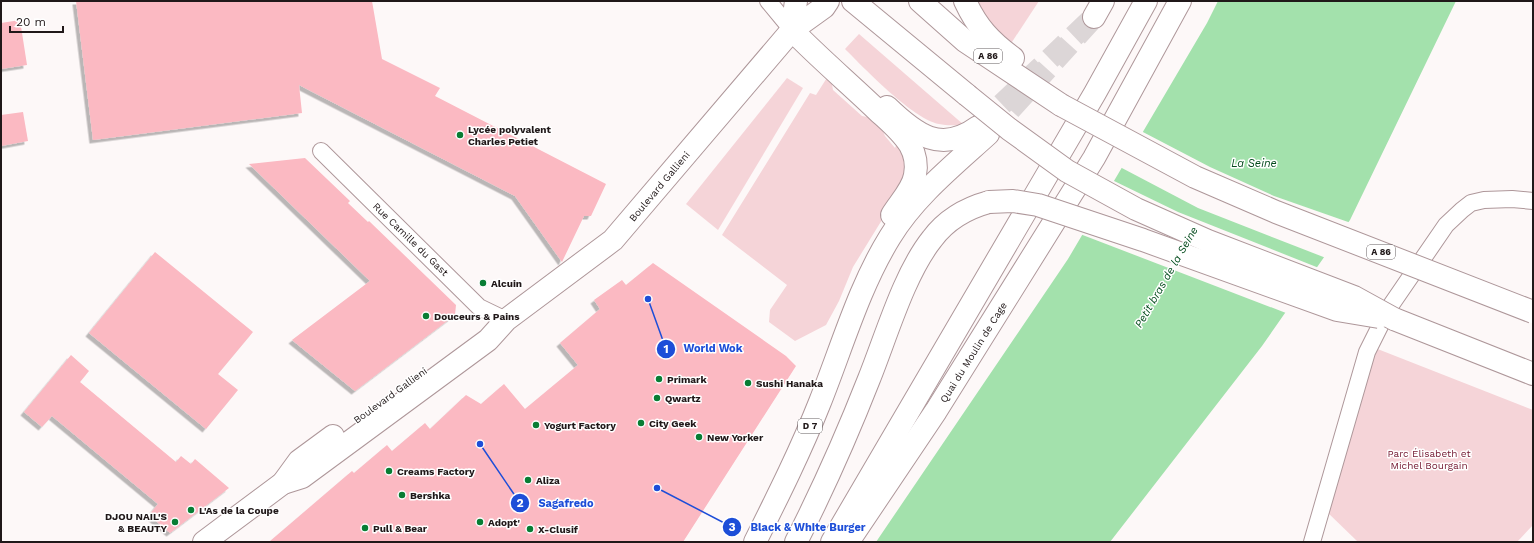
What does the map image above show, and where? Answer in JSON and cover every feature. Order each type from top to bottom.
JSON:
[{"type":"main road","points":[[792,30],[796,1]]},
{"type":"main road","name":"Boulevard Gallieni","points":[[204,542],[283,483],[299,461],[477,331],[506,320],[613,240],[792,30],[824,7],[828,1]]},
{"type":"main road","name":"A 86","points":[[920,1],[965,41],[1061,105],[1195,177],[1276,212],[1533,312]]},
{"type":"main road","points":[[964,1],[975,21],[988,38],[1026,68],[1061,105]]},
{"type":"main road","points":[[832,542],[1103,80],[1146,1]]},
{"type":"main road","points":[[1138,79],[1180,1]]},
{"type":"main road","points":[[1138,79],[1180,23],[1190,1]]},
{"type":"main road","points":[[859,6],[1009,129],[1067,171],[1136,209],[1208,241],[1354,297],[1394,320],[1533,374]]},
{"type":"main road","points":[[792,30],[825,50],[899,118],[920,133],[934,139],[951,141],[983,130],[909,212],[891,236],[880,255],[857,308]]},
{"type":"main road","points":[[792,30],[818,57],[856,89],[904,136],[911,146],[915,158],[915,175],[877,241],[857,308]]},
{"type":"main road","name":"Quai du Moulin de Cage","points":[[848,542],[936,411],[1094,158],[1138,79]]},
{"type":"main road","points":[[796,542],[852,424],[898,305],[920,256],[932,238],[945,225],[963,212],[989,202],[1013,201],[1038,205],[1143,240],[1338,310],[1394,320]]},
{"type":"main road","name":"D 7","points":[[755,542],[799,451],[857,308]]},
{"type":"street","points":[[768,1],[792,30]]},
{"type":"street","name":"Rue Camille du Gast","points":[[321,151],[479,307],[506,320]]},
{"type":"street","points":[[1312,542],[1367,352],[1379,324],[1389,308],[1446,226],[1471,203],[1484,200],[1512,199],[1533,201]]},
{"type":"green space","points":[[977,1],[1039,1],[1010,45],[998,40]]},
{"type":"green space","points":[[859,34],[964,125],[942,125],[928,120],[916,113],[890,92],[845,49]]},
{"type":"green space","points":[[830,73],[833,90],[862,116],[878,119],[885,136],[895,148],[899,139],[909,176],[853,267],[839,301],[826,325],[795,341],[769,322],[770,310],[787,285],[722,235],[810,93],[816,95]]},
{"type":"green space","points":[[787,78],[803,88],[718,230],[686,204]]},
{"type":"green space","name":"Parc Élisabeth et Michel Bourgain","points":[[1375,348],[1533,410],[1533,525],[1517,542],[1358,542],[1325,510]]},
{"type":"water","name":"La Seine","points":[[1218,1],[1456,1],[1350,220],[1262,346],[1110,542],[876,542],[1068,259],[1207,23]]},
{"type":"pier","points":[[1141,131],[1210,167],[1274,196],[1351,223],[1326,258],[1198,208],[1120,167]]},
{"type":"pier","points":[[1112,180],[1178,212],[1319,268],[1286,313],[1080,234]]},
{"type":"building","name":"Lycée polyvalent Charles Petiet","points":[[76,1],[372,1],[382,59],[440,88],[435,96],[606,184],[591,216],[584,216],[562,262],[515,196],[299,85],[302,113],[93,140]]},
{"type":"building","points":[[20,20],[27,65],[1,69],[1,23]]},
{"type":"building","points":[[23,112],[28,141],[1,146],[1,115]]},
{"type":"building","points":[[305,158],[350,201],[348,203],[368,222],[369,221],[456,305],[455,315],[355,391],[292,340],[370,281],[249,164]]},
{"type":"building","points":[[155,252],[253,332],[218,374],[238,390],[206,429],[89,333]]},
{"type":"building","name":"Qwartz","points":[[653,263],[786,356],[796,366],[683,542],[269,542],[352,471],[354,473],[387,445],[392,451],[425,423],[430,429],[466,395],[481,404],[504,384],[525,409],[578,365],[560,343],[600,309],[594,300],[622,280],[626,285]]},
{"type":"building","points":[[71,355],[89,371],[80,382],[176,462],[181,456],[191,464],[195,459],[229,488],[170,533],[149,515],[158,504],[52,416],[42,427],[24,412]]},
{"type":"tunnel","points":[[978,127],[1094,17]]},
{"type":"tunnel","points":[[988,134],[1094,17]]},
{"type":"place","name":"Lycée polyvalent Charles Petiet","points":[[460,135]]},
{"type":"place","name":"Alcuin","points":[[483,283]]},
{"type":"place","name":"World Wok","points":[[648,299]]},
{"type":"place","name":"Douceurs & Pains","points":[[426,316]]},
{"type":"place","name":"Primark","points":[[659,379]]},
{"type":"place","name":"Sushi Hanaka","points":[[748,383]]},
{"type":"place","name":"Qwartz","points":[[657,398]]},
{"type":"place","name":"City Geek","points":[[641,423]]},
{"type":"place","name":"Yogurt Factory","points":[[536,425]]},
{"type":"place","name":"New Yorker","points":[[699,437]]},
{"type":"place","name":"Sagafredo","points":[[480,444]]},
{"type":"place","name":"Creams Factory","points":[[389,471]]},
{"type":"place","name":"Aliza","points":[[528,480]]},
{"type":"place","name":"Black & White Burger","points":[[657,488]]},
{"type":"place","name":"Bershka","points":[[402,495]]},
{"type":"place","name":"L'As de la Coupe","points":[[191,510]]},
{"type":"place","name":"DJOU NAIL'S & BEAUTY","points":[[175,522]]},
{"type":"place","name":"Adopt'","points":[[480,522]]},
{"type":"place","name":"Pull & Bear","points":[[365,528]]},
{"type":"place","name":"X-Clusif","points":[[530,529]]},
{"type":"water label","name":"Petit bras de la Seine","points":[[1166,277]]}]
